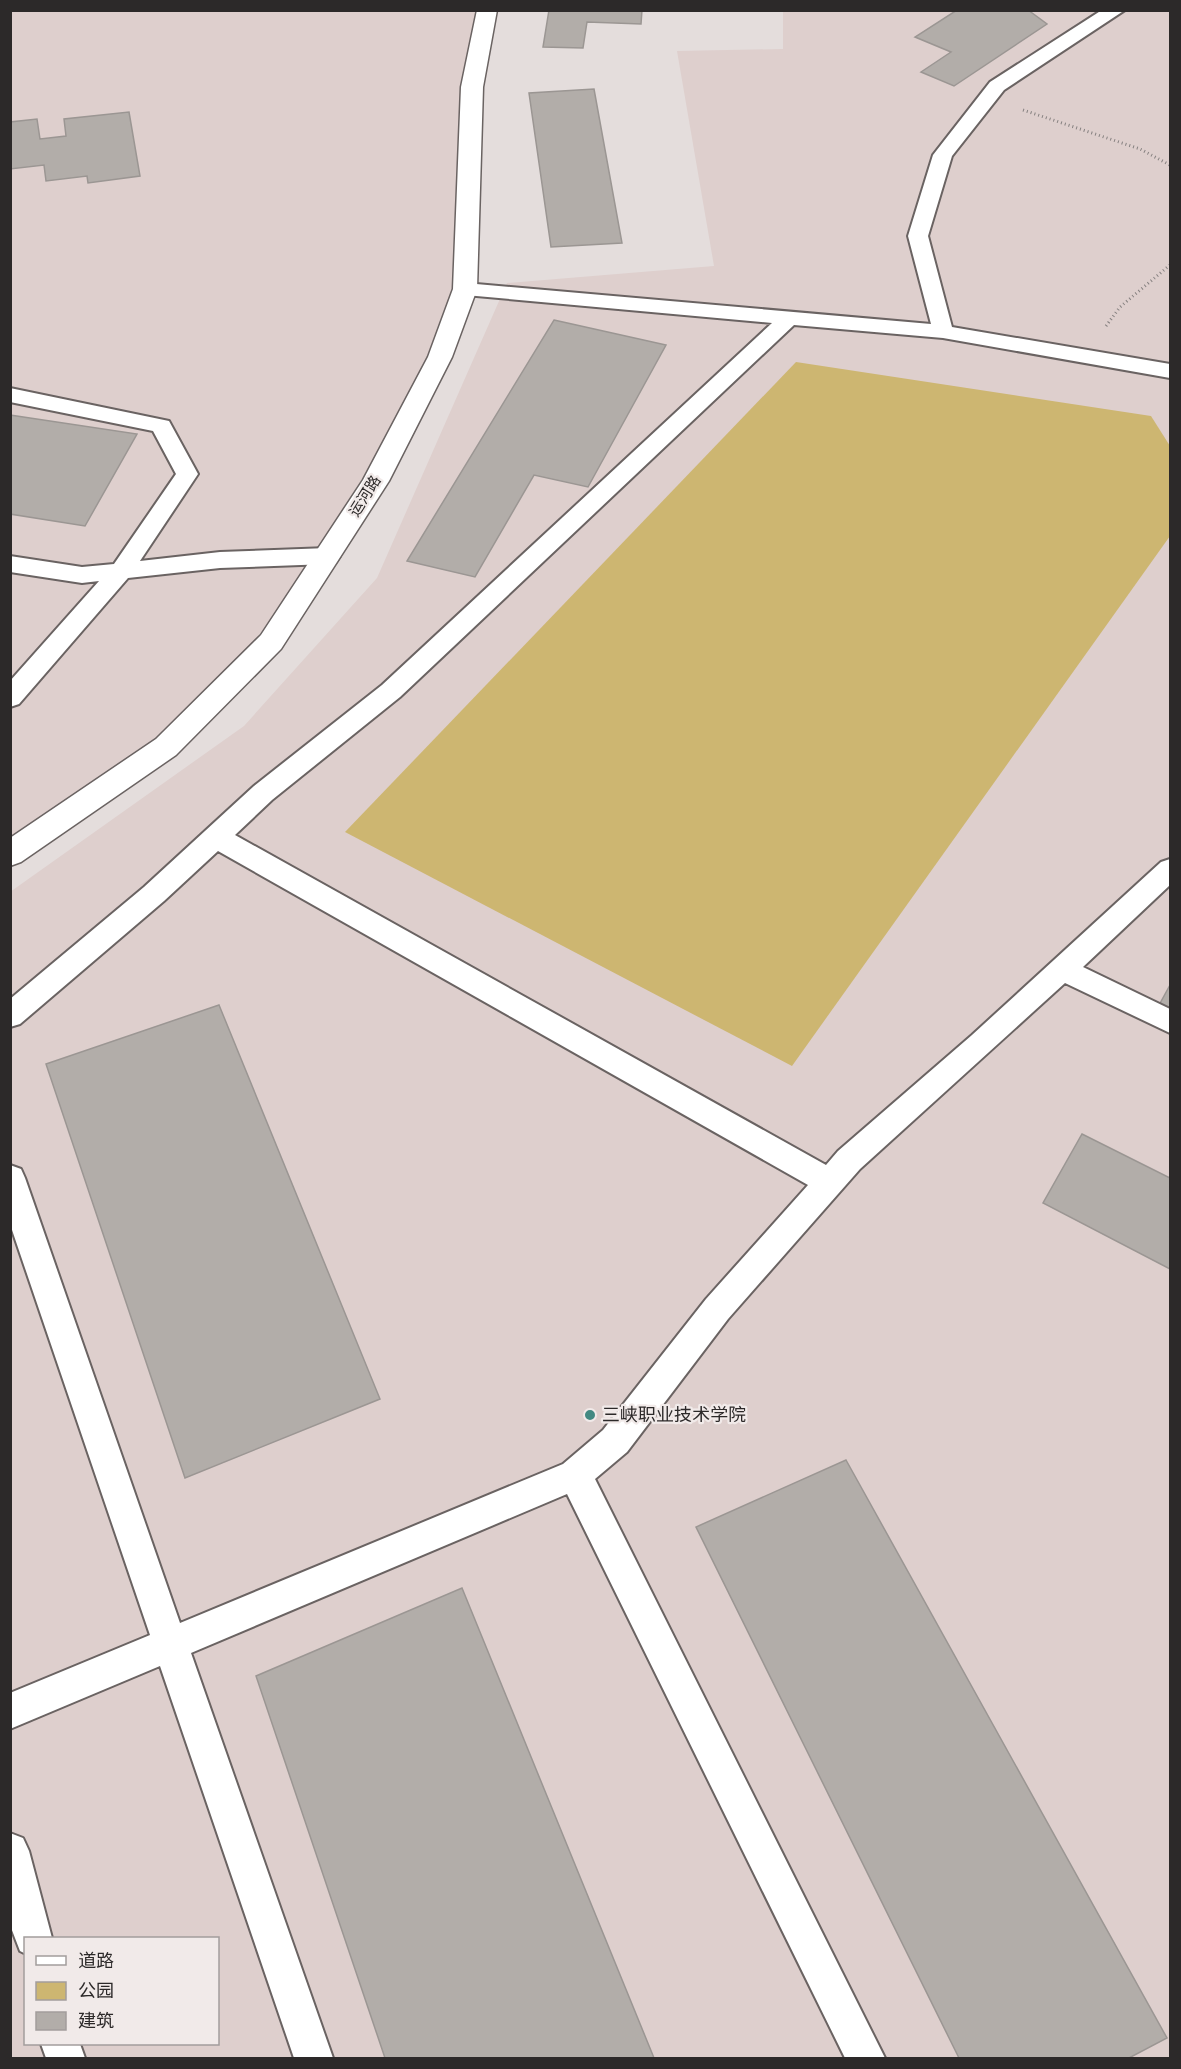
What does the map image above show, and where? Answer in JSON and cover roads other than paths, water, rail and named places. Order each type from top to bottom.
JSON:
[{"type":"street","name":"运河路","points":[[10,854],[166,747],[271,642],[376,481],[440,357],[465,290],[472,87],[487,10]]},
{"type":"lane","points":[[943,332],[918,236],[943,155],[997,86],[1116,10]]},
{"type":"lane","points":[[465,290],[943,332],[1170,371]]},
{"type":"lane","points":[[10,1016],[154,894],[263,792],[391,691],[789,318]]},
{"type":"lane","points":[[10,395],[161,426],[187,474],[121,571],[10,698]]},
{"type":"lane","points":[[10,564],[82,575],[220,560],[328,556]]},
{"type":"lane","points":[[216,837],[829,1182]]},
{"type":"lane","points":[[10,1711],[576,1474],[615,1441],[717,1309],[849,1160],[1170,869]]},
{"type":"lane","points":[[1062,969],[1170,1022]]},
{"type":"lane","points":[[10,1178],[314,2058]]},
{"type":"lane","points":[[576,1474],[865,2058]]},
{"type":"lane","points":[[10,1851],[33,1937]]},
{"type":"place","name":"三峡职业技术学院","points":[[590,1415]]}]
